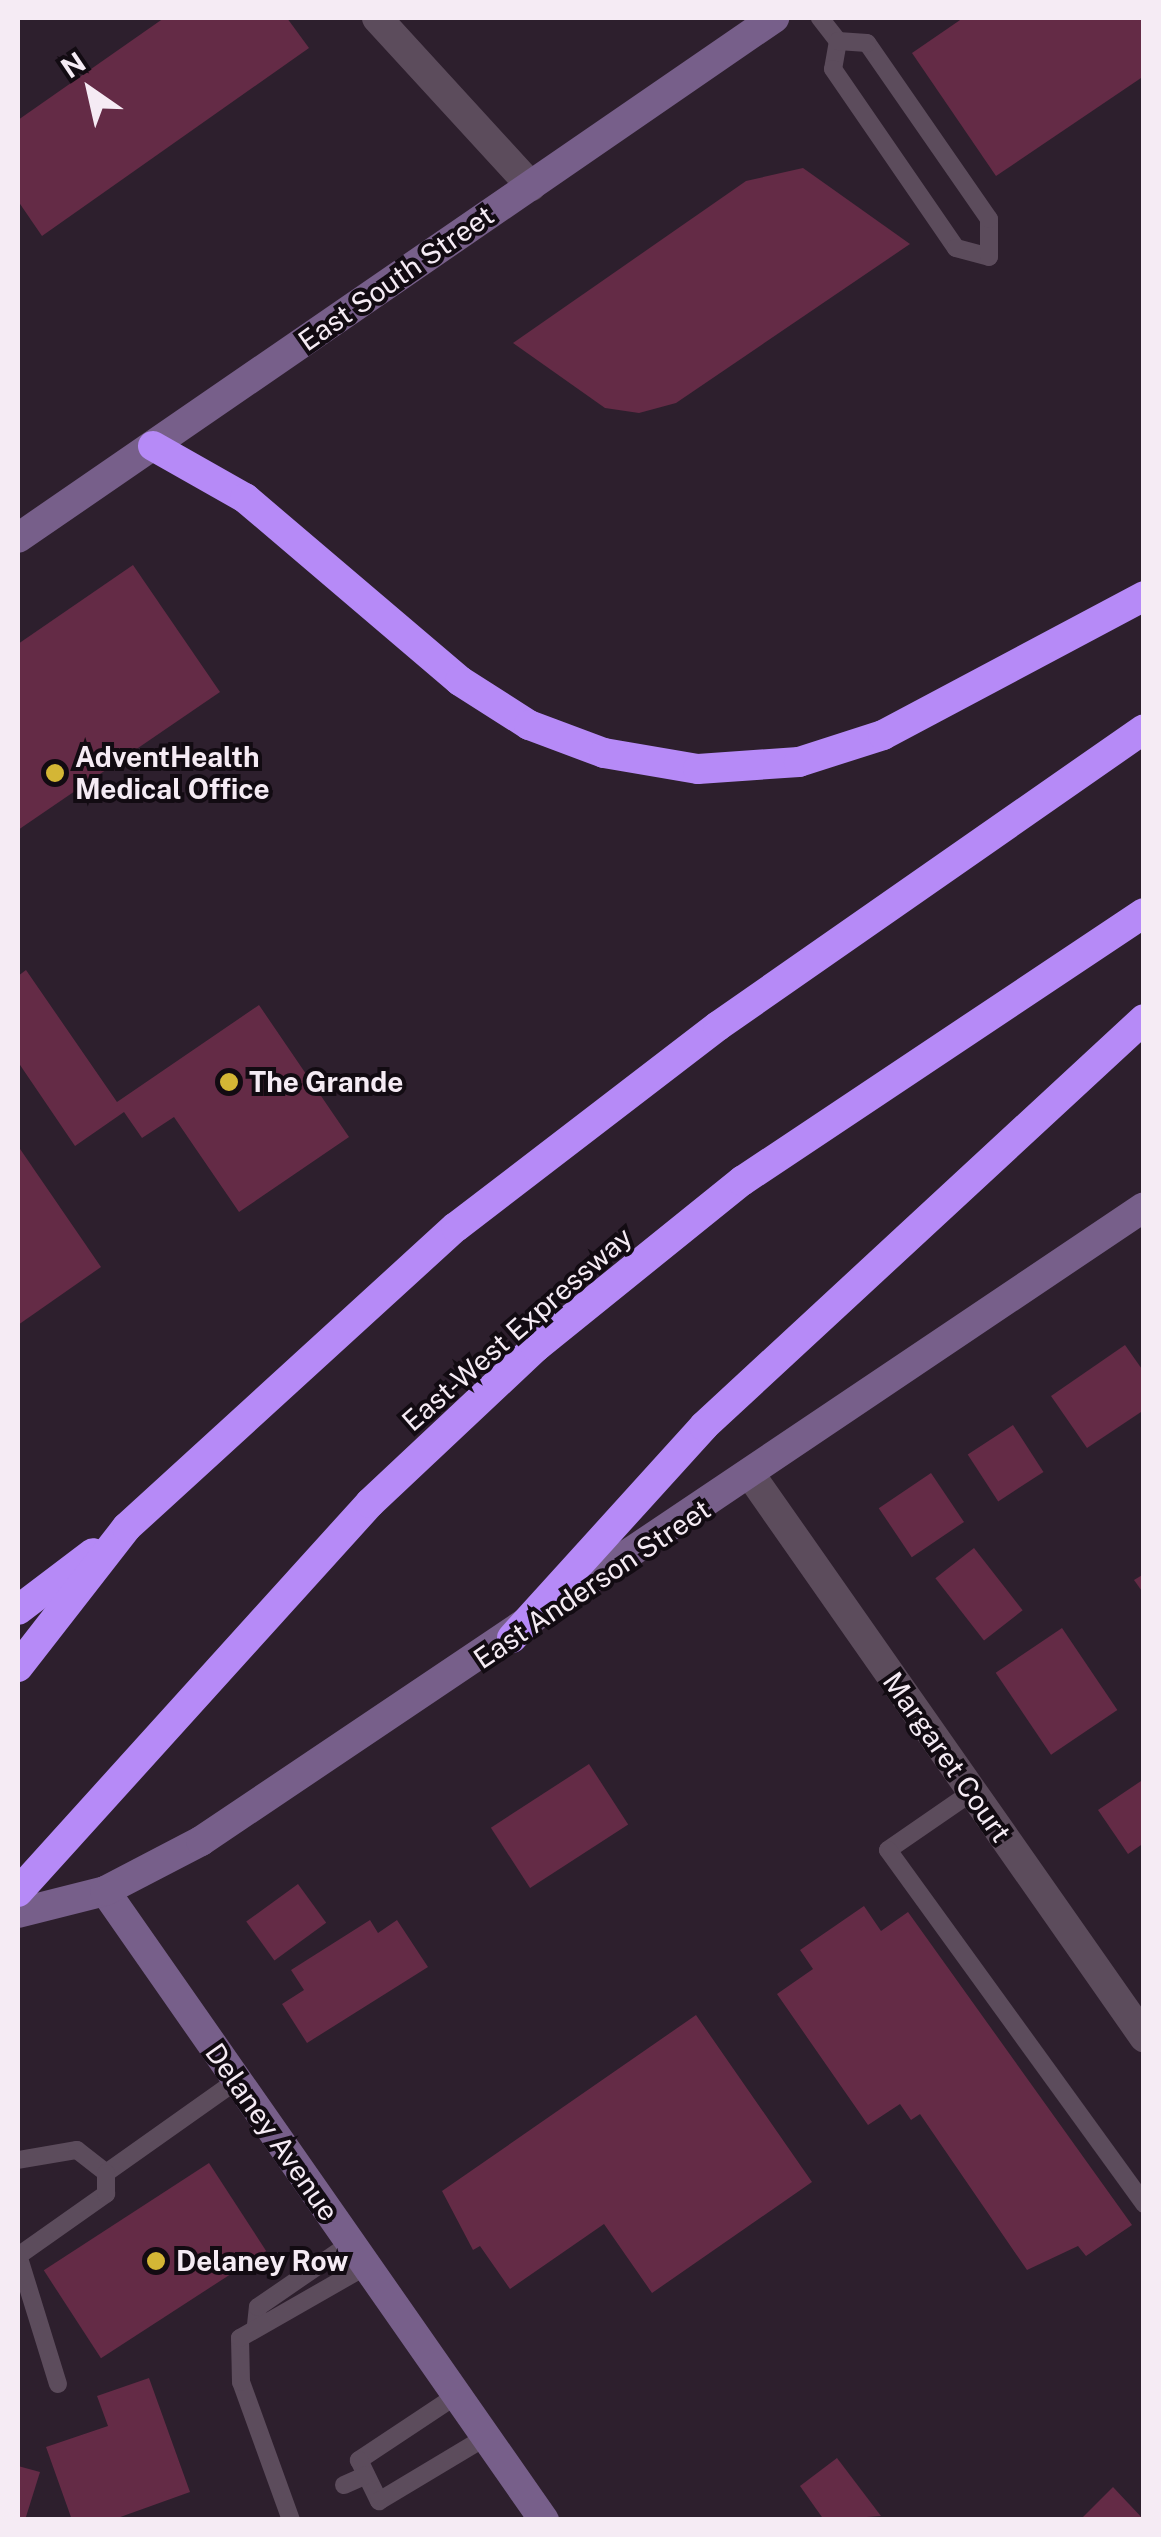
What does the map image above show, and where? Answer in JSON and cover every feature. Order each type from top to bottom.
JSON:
[{"type":"highway","points":[[153,446],[245,498],[460,681],[529,724],[604,753],[698,768],[798,762],[883,735],[1144,596]]},
{"type":"highway","points":[[18,1610],[127,1527],[332,1332],[575,1132],[1144,729]]},
{"type":"highway","name":"East-West Expressway","points":[[18,1892],[187,1698],[370,1503],[551,1336],[742,1181],[1144,912]]},
{"type":"highway","points":[[512,1638],[704,1426],[1144,1019]]},
{"type":"highway","points":[[18,1666],[127,1527]]},
{"type":"main road","name":"East South Street","points":[[18,538],[774,18]]},
{"type":"main road","name":"East Anderson Street","points":[[18,1913],[105,1891],[186,1851],[752,1477],[1144,1207]]},
{"type":"main road","name":"Delaney Avenue","points":[[105,1891],[544,2520]]},
{"type":"street","points":[[377,18],[531,186]]},
{"type":"street","name":"Margaret Court","points":[[752,1477],[1144,2038]]},
{"type":"lane","points":[[820,18],[838,41]]},
{"type":"lane","points":[[838,41],[868,42],[989,220],[989,257],[956,248],[832,69],[838,41]]},
{"type":"lane","points":[[972,1792],[888,1850],[1144,2204]]},
{"type":"lane","points":[[106,2173],[236,2081]]},
{"type":"lane","points":[[18,2160],[77,2150],[106,2173]]},
{"type":"lane","points":[[58,2384],[18,2256],[106,2194],[106,2173]]},
{"type":"lane","points":[[256,2325],[258,2307],[359,2255]]},
{"type":"lane","points":[[291,2520],[240,2382],[240,2338],[256,2325],[279,2324],[359,2255]]},
{"type":"lane","points":[[457,2395],[359,2460],[379,2501],[486,2437]]},
{"type":"lane","points":[[344,2485],[366,2475]]},
{"type":"building","points":[[164,18],[287,18],[309,48],[42,236],[18,201],[18,120]]},
{"type":"building","points":[[963,18],[1144,18],[1144,76],[996,176],[912,53]]},
{"type":"building","points":[[803,168],[910,244],[676,403],[639,413],[605,408],[513,343],[746,181]]},
{"type":"building","points":[[133,565],[220,692],[18,830],[18,644]]},
{"type":"building","name":"The Grande","points":[[26,970],[117,1102],[259,1005],[349,1137],[239,1212],[174,1117],[142,1138],[124,1112],[75,1146],[18,1062],[18,976]]},
{"type":"building","points":[[18,1146],[101,1267],[18,1325]]},
{"type":"building","points":[[1125,1345],[1144,1372],[1144,1410],[1087,1448],[1051,1396]]},
{"type":"building","points":[[1013,1425],[1043,1472],[998,1501],[968,1454]]},
{"type":"building","points":[[931,1473],[964,1522],[912,1557],[879,1508]]},
{"type":"building","points":[[974,1548],[1023,1610],[984,1640],[935,1578]]},
{"type":"building","points":[[1144,1574],[1144,1594],[1134,1580]]},
{"type":"building","points":[[1062,1628],[1117,1710],[1051,1755],[996,1673]]},
{"type":"building","points":[[589,1764],[628,1824],[530,1888],[491,1828]]},
{"type":"building","points":[[1144,1779],[1144,1843],[1128,1854],[1098,1810]]},
{"type":"building","points":[[298,1884],[326,1923],[274,1960],[246,1922]]},
{"type":"building","points":[[864,1906],[881,1931],[908,1912],[1132,2225],[1086,2256],[1078,2246],[1027,2270],[920,2114],[911,2120],[900,2104],[868,2125],[777,1994],[813,1969],[800,1950]]},
{"type":"building","points":[[370,1920],[378,1933],[397,1920],[428,1967],[307,2043],[282,2004],[304,1990],[291,1970]]},
{"type":"building","points":[[696,2015],[812,2182],[652,2293],[604,2224],[510,2289],[480,2246],[473,2250],[442,2191]]},
{"type":"building","name":"Delaney Row","points":[[209,2163],[266,2251],[101,2358],[44,2270]]},
{"type":"building","points":[[149,2378],[190,2492],[112,2520],[72,2520],[46,2447],[108,2426],[97,2396]]},
{"type":"building","points":[[837,2458],[881,2516],[824,2520],[800,2486]]},
{"type":"building","points":[[18,2466],[40,2472],[25,2520],[18,2520]]},
{"type":"building","points":[[1113,2487],[1144,2520],[1080,2520]]},
{"type":"place","name":"AdventHealth Medical Office","points":[[55,773]]},
{"type":"place","name":"The Grande","points":[[229,1082]]},
{"type":"place","name":"Delaney Row","points":[[156,2261]]}]
